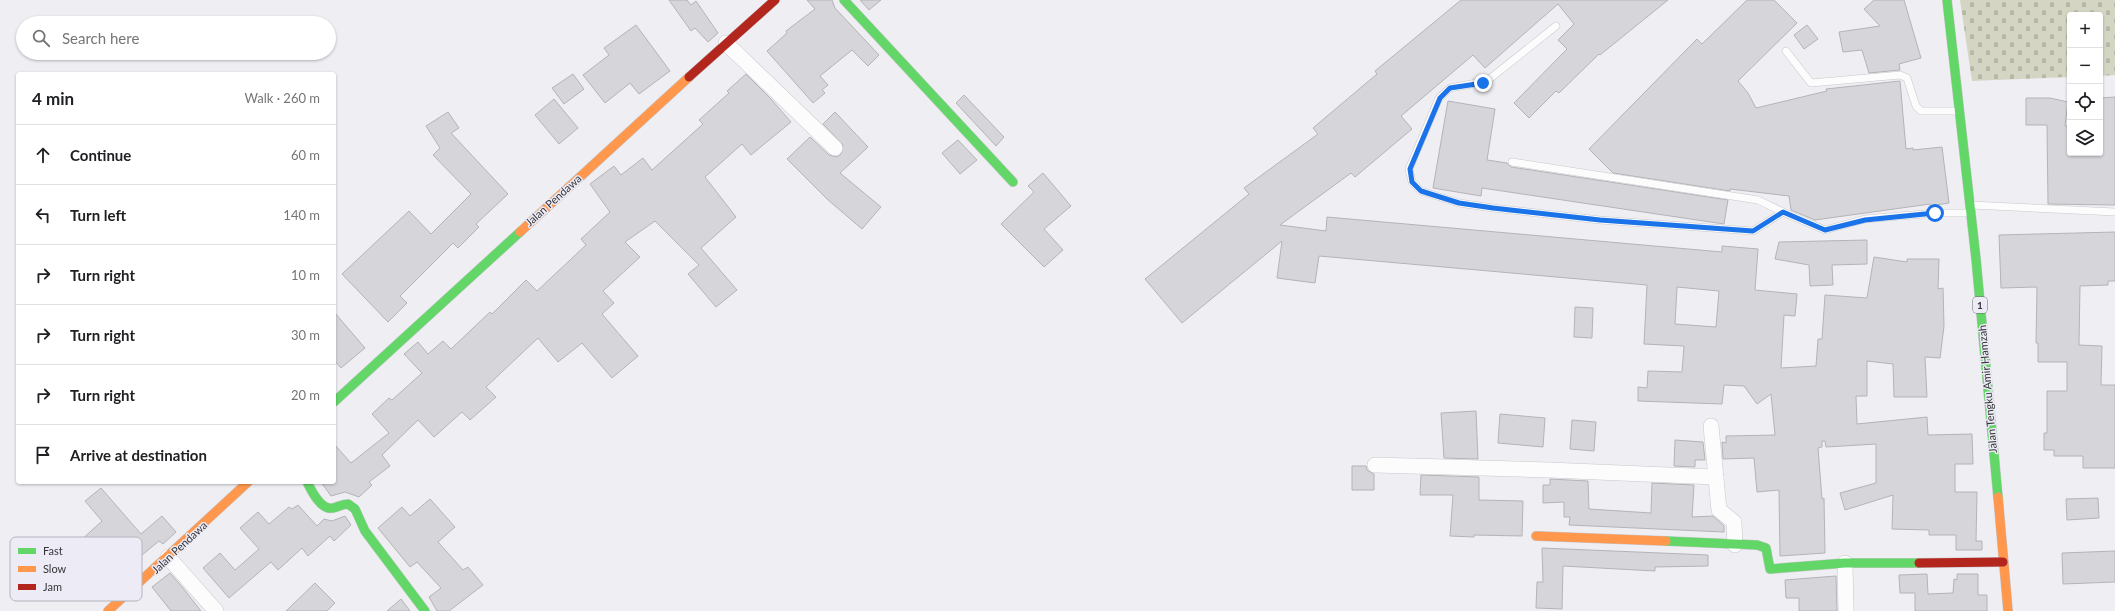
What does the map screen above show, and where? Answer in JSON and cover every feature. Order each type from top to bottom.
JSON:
[{"type":"main road","name":"Jalan Pendawa","points":[[336,400],[726,43],[776,0]]},
{"type":"main road","points":[[844,0],[1014,182]]},
{"type":"main road","name":"Jalan Tengku Amir Hamzah","points":[[1947,0],[1970,209],[2008,611]]},
{"type":"main road","name":"Jalan Pendawa","points":[[142,580],[246,484]]},
{"type":"main road","points":[[307,484],[318,500],[328,508],[331,509],[343,504],[351,506],[362,518],[365,531],[425,611]]},
{"type":"main road","points":[[1536,536],[1763,546],[1767,551],[1770,569],[1845,562],[2003,562]]},
{"type":"main road","name":"Jalan Pendawa","points":[[108,611],[119,601]]},
{"type":"street","points":[[726,43],[835,148]]},
{"type":"street","points":[[1711,426],[1719,510],[1734,522],[1735,545]]},
{"type":"street","points":[[1375,465],[1716,477]]},
{"type":"street","points":[[168,557],[216,611]]},
{"type":"street","points":[[1845,562],[1846,611]]},
{"type":"lane","points":[[1556,26],[1487,81],[1456,86],[1444,92],[1440,98],[1410,169],[1412,182],[1421,191],[1459,203],[1493,208],[1600,220],[1753,231],[1783,212]]},
{"type":"lane","points":[[1786,51],[1811,83],[1900,74],[1907,78],[1916,106],[1921,111],[1959,111]]},
{"type":"lane","points":[[1512,162],[1758,200],[1825,230],[1865,220],[1970,209],[2115,212]]},
{"type":"green space","points":[[1960,0],[2115,0],[2115,75],[2103,76],[2103,12],[2067,12],[2067,77],[1972,81]]},
{"type":"building","points":[[669,0],[687,0],[691,5],[696,1],[718,33],[708,42],[695,28],[691,31]]},
{"type":"building","points":[[807,0],[832,0],[835,8],[879,55],[868,66],[852,50],[820,76],[828,85],[822,90],[825,93],[813,103],[767,51],[787,33],[786,31],[815,9]]},
{"type":"building","points":[[860,0],[881,0],[869,10]]},
{"type":"building","points":[[1461,0],[1668,0],[1600,55],[1599,54],[1559,93],[1556,91],[1529,118],[1514,103],[1567,49],[1558,40],[1574,24],[1558,4],[1485,68],[1473,55],[1401,116],[1412,129],[1355,177],[1351,173],[1280,225],[1326,231],[1327,217],[1722,252],[1722,246],[1758,249],[1755,290],[1797,294],[1795,316],[1784,315],[1781,368],[1816,366],[1818,339],[1822,339],[1825,295],[1867,298],[1874,257],[1907,262],[1907,259],[1939,259],[1938,289],[1943,288],[1944,326],[1940,358],[1925,357],[1927,397],[1894,397],[1893,364],[1867,361],[1867,396],[1856,396],[1857,424],[1927,417],[1928,435],[1972,434],[1973,464],[1955,464],[1955,492],[1977,492],[1976,541],[1982,541],[1982,550],[1956,550],[1956,535],[1929,535],[1929,530],[1892,529],[1893,495],[1845,510],[1840,493],[1876,483],[1876,444],[1826,447],[1825,441],[1822,441],[1822,447],[1818,448],[1822,499],[1824,498],[1825,553],[1780,556],[1779,490],[1757,492],[1754,458],[1723,459],[1722,442],[1726,443],[1726,436],[1775,435],[1771,394],[1757,404],[1744,386],[1724,385],[1722,404],[1638,401],[1638,387],[1647,388],[1648,371],[1682,372],[1684,346],[1644,344],[1647,285],[1319,256],[1315,283],[1277,278],[1282,241],[1182,323],[1145,279],[1249,194],[1244,188],[1318,134],[1313,128],[1377,74],[1375,71]],"holes":[[[1677,287],[1719,291],[1716,327],[1675,324]]]},
{"type":"building","points":[[1747,0],[1774,0],[1797,23],[1738,81],[1748,93],[1756,108],[1827,91],[1826,89],[1900,81],[1906,149],[1913,148],[1913,150],[1942,147],[1949,203],[1930,206],[1930,204],[1815,220],[1791,210],[1789,196],[1730,189],[1730,191],[1613,173],[1589,149],[1697,39],[1702,44]]},
{"type":"building","points":[[1874,0],[1904,0],[1921,58],[1899,64],[1900,70],[1869,73],[1862,50],[1843,52],[1839,32],[1880,26],[1864,9]]},
{"type":"building","points":[[636,25],[670,71],[639,94],[630,83],[605,103],[583,75],[609,55],[604,48]]},
{"type":"building","points":[[1807,25],[1818,39],[1804,49],[1794,35]]},
{"type":"building","points":[[573,74],[584,89],[564,104],[552,88]]},
{"type":"building","points":[[746,74],[791,122],[751,155],[742,144],[705,177],[736,217],[701,248],[737,290],[716,307],[688,274],[699,265],[655,221],[625,242],[640,257],[603,291],[614,303],[602,314],[638,356],[612,378],[582,343],[558,362],[538,338],[486,387],[496,397],[470,420],[462,412],[434,437],[418,420],[382,455],[390,466],[369,482],[372,485],[359,497],[345,492],[331,496],[322,484],[336,484],[336,446],[351,463],[389,433],[372,414],[389,398],[392,400],[422,373],[404,354],[418,342],[428,354],[443,341],[451,349],[490,312],[492,314],[526,280],[537,291],[586,245],[581,239],[610,212],[590,184],[614,166],[621,175],[643,158],[652,170],[703,124],[699,120],[729,93],[727,91]]},
{"type":"building","points":[[964,95],[1004,137],[996,146],[956,103]]},
{"type":"building","points":[[2115,97],[2115,205],[2048,204],[2047,125],[2026,125],[2026,98],[2050,98],[2067,102],[2065,126],[2067,126],[2067,156],[2103,156],[2103,98]]},
{"type":"building","points":[[554,99],[578,128],[559,144],[535,115]]},
{"type":"building","points":[[1448,101],[1495,109],[1487,160],[1507,163],[1511,167],[1728,200],[1724,224],[1482,188],[1481,196],[1433,188]]},
{"type":"building","points":[[448,112],[459,128],[451,133],[508,194],[476,224],[479,227],[458,248],[453,243],[400,296],[407,303],[388,322],[342,274],[409,211],[431,234],[471,194],[433,155],[440,148],[426,126]]},
{"type":"building","points":[[835,112],[868,147],[840,173],[881,207],[862,229],[827,199],[787,159],[810,137],[829,155],[837,157],[841,154],[843,145],[823,124]]},
{"type":"building","points":[[958,140],[977,160],[960,174],[942,153]]},
{"type":"building","points":[[1043,173],[1071,206],[1044,229],[1063,250],[1044,267],[1001,224],[1034,192],[1028,186]]},
{"type":"building","points":[[2115,232],[2115,281],[2108,281],[2108,285],[2080,286],[2079,345],[2102,346],[2101,385],[2115,385],[2115,468],[2083,468],[2083,456],[2054,456],[2054,450],[2044,450],[2044,433],[2047,433],[2047,391],[2067,391],[2067,362],[2038,362],[2038,343],[2036,343],[2037,287],[2001,288],[1999,235]]},
{"type":"building","points":[[1867,240],[1867,264],[1832,265],[1833,285],[1810,286],[1809,265],[1775,259],[1779,242]]},
{"type":"building","points":[[1575,307],[1593,308],[1592,338],[1574,337]]},
{"type":"building","points":[[336,314],[365,348],[341,368],[336,362]]},
{"type":"building","points":[[1476,411],[1478,459],[1444,458],[1441,413]]},
{"type":"building","points":[[1500,414],[1545,418],[1543,447],[1498,443]]},
{"type":"building","points":[[1572,420],[1596,422],[1594,451],[1570,449]]},
{"type":"building","points":[[1675,440],[1703,442],[1705,460],[1695,460],[1695,467],[1674,466]]},
{"type":"building","points":[[1352,466],[1366,466],[1367,470],[1374,474],[1374,490],[1352,490]]},
{"type":"building","points":[[1421,475],[1479,477],[1479,500],[1523,501],[1522,536],[1450,536],[1453,495],[1420,495]]},
{"type":"building","points":[[1550,479],[1588,481],[1589,509],[1651,513],[1652,483],[1694,485],[1692,517],[1713,516],[1724,526],[1724,532],[1569,525],[1570,517],[1564,517],[1564,502],[1543,503],[1543,485],[1550,485]]},
{"type":"building","points":[[101,488],[141,534],[162,516],[176,532],[163,544],[159,541],[142,555],[142,537],[84,537],[102,521],[85,501]]},
{"type":"building","points":[[2098,498],[2099,518],[2067,520],[2066,499]]},
{"type":"building","points":[[430,499],[455,527],[438,542],[463,570],[468,567],[483,585],[449,611],[437,611],[429,597],[441,588],[417,562],[410,567],[378,528],[402,507],[410,516]]},
{"type":"building","points":[[298,505],[317,526],[324,519],[332,521],[345,516],[351,525],[334,541],[330,536],[308,556],[302,548],[278,570],[271,562],[229,598],[203,568],[220,553],[235,570],[259,549],[240,528],[258,512],[269,524],[289,507],[292,509]]},
{"type":"building","points":[[1542,548],[1708,555],[1708,566],[1655,567],[1655,571],[1563,566],[1562,609],[1536,608],[1537,582],[1543,582]]},
{"type":"building","points":[[2115,551],[2115,582],[2063,584],[2062,553]]},
{"type":"building","points":[[170,573],[201,611],[171,611],[152,587]]},
{"type":"building","points":[[1927,574],[1928,594],[1953,593],[1954,579],[1957,580],[1957,574],[1978,574],[1978,595],[1987,595],[1987,611],[1915,611],[1915,593],[1900,593],[1899,575]]},
{"type":"building","points":[[1836,576],[1837,611],[1799,611],[1799,598],[1786,598],[1785,580]]},
{"type":"building","points":[[315,583],[335,603],[327,611],[286,611]]},
{"type":"building","points":[[401,599],[410,611],[387,611]]},
{"type":"traffic: fast","points":[[844,0],[1013,182]]},
{"type":"traffic: fast","points":[[1947,0],[1976,259],[1998,497]]},
{"type":"traffic: fast","points":[[336,400],[520,232]]},
{"type":"traffic: fast","points":[[308,484],[317,499],[324,506],[333,508],[348,504],[355,509],[365,531],[425,611]]},
{"type":"traffic: fast","points":[[1666,541],[1757,545],[1766,548],[1770,569],[1845,563],[1919,563]]},
{"type":"traffic: slow","points":[[520,232],[689,77]]},
{"type":"traffic: slow","points":[[142,580],[246,484]]},
{"type":"traffic: slow","points":[[1998,497],[2008,611]]},
{"type":"traffic: slow","points":[[1536,536],[1666,541]]},
{"type":"traffic: slow","points":[[108,611],[119,601]]},
{"type":"traffic: jam","points":[[689,77],[775,0]]},
{"type":"traffic: jam","points":[[1919,563],[2003,562]]},
{"type":"route","points":[[1483,83],[1450,88],[1444,92],[1440,98],[1410,169],[1412,182],[1421,191],[1459,203],[1493,208],[1600,220],[1753,231],[1783,212],[1825,230],[1865,220],[1935,213]]}]
